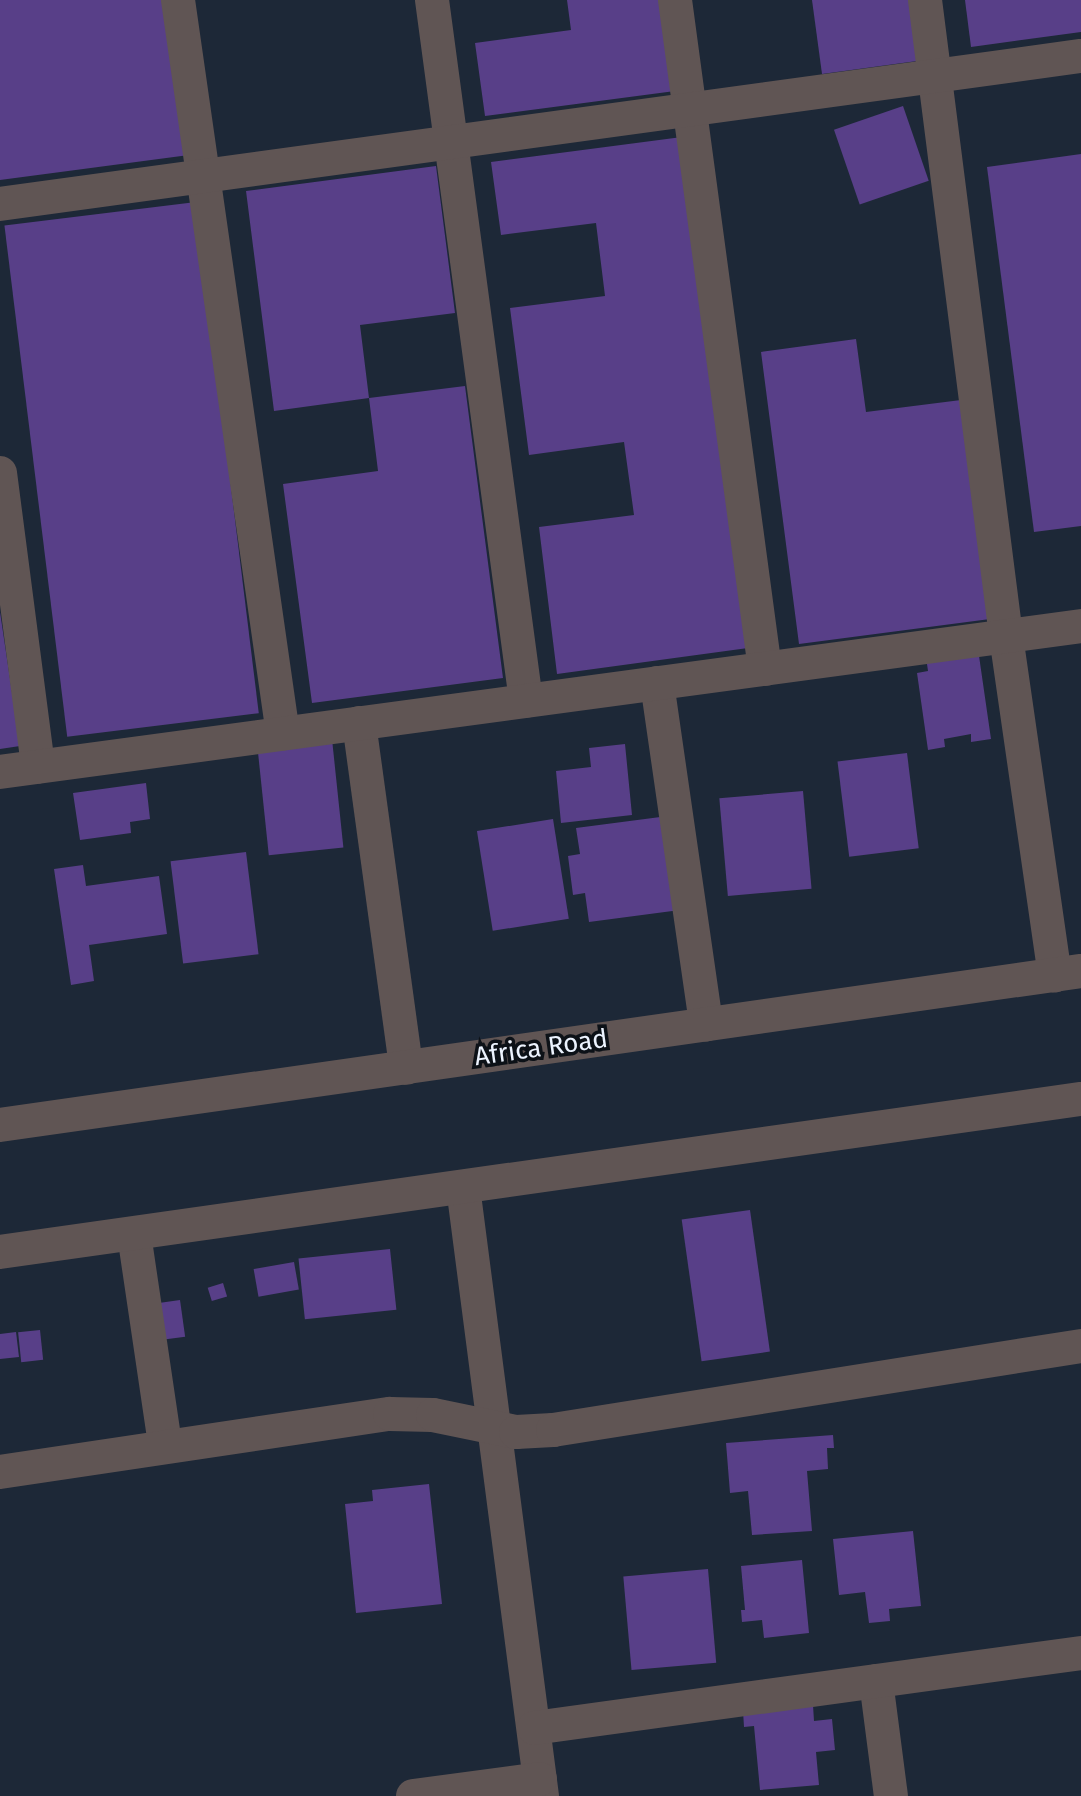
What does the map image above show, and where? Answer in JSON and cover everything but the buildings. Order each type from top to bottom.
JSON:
[{"type":"street","points":[[178,0],[283,734]]},
{"type":"street","points":[[432,0],[526,701]]},
{"type":"street","points":[[675,0],[765,669]]},
{"type":"street","points":[[925,0],[1006,636],[1068,973]]},
{"type":"street","points":[[0,204],[1081,56]]},
{"type":"street","points":[[0,473],[38,767]]},
{"type":"street","points":[[0,772],[1081,626]]},
{"type":"street","points":[[657,683],[706,1024]]},
{"type":"street","points":[[359,723],[406,1068]]},
{"type":"street","name":"Africa Road","points":[[0,1125],[1068,973]]},
{"type":"street","points":[[0,1252],[1081,1099]]},
{"type":"street","points":[[413,1796],[541,1788],[463,1187]]},
{"type":"street","points":[[134,1234],[165,1445]]},
{"type":"street","points":[[0,1472],[165,1445],[390,1414],[433,1415],[532,1432],[583,1427],[1081,1346]]},
{"type":"street","points":[[534,1728],[1081,1653]]},
{"type":"street","points":[[876,1681],[891,1796]]}]
